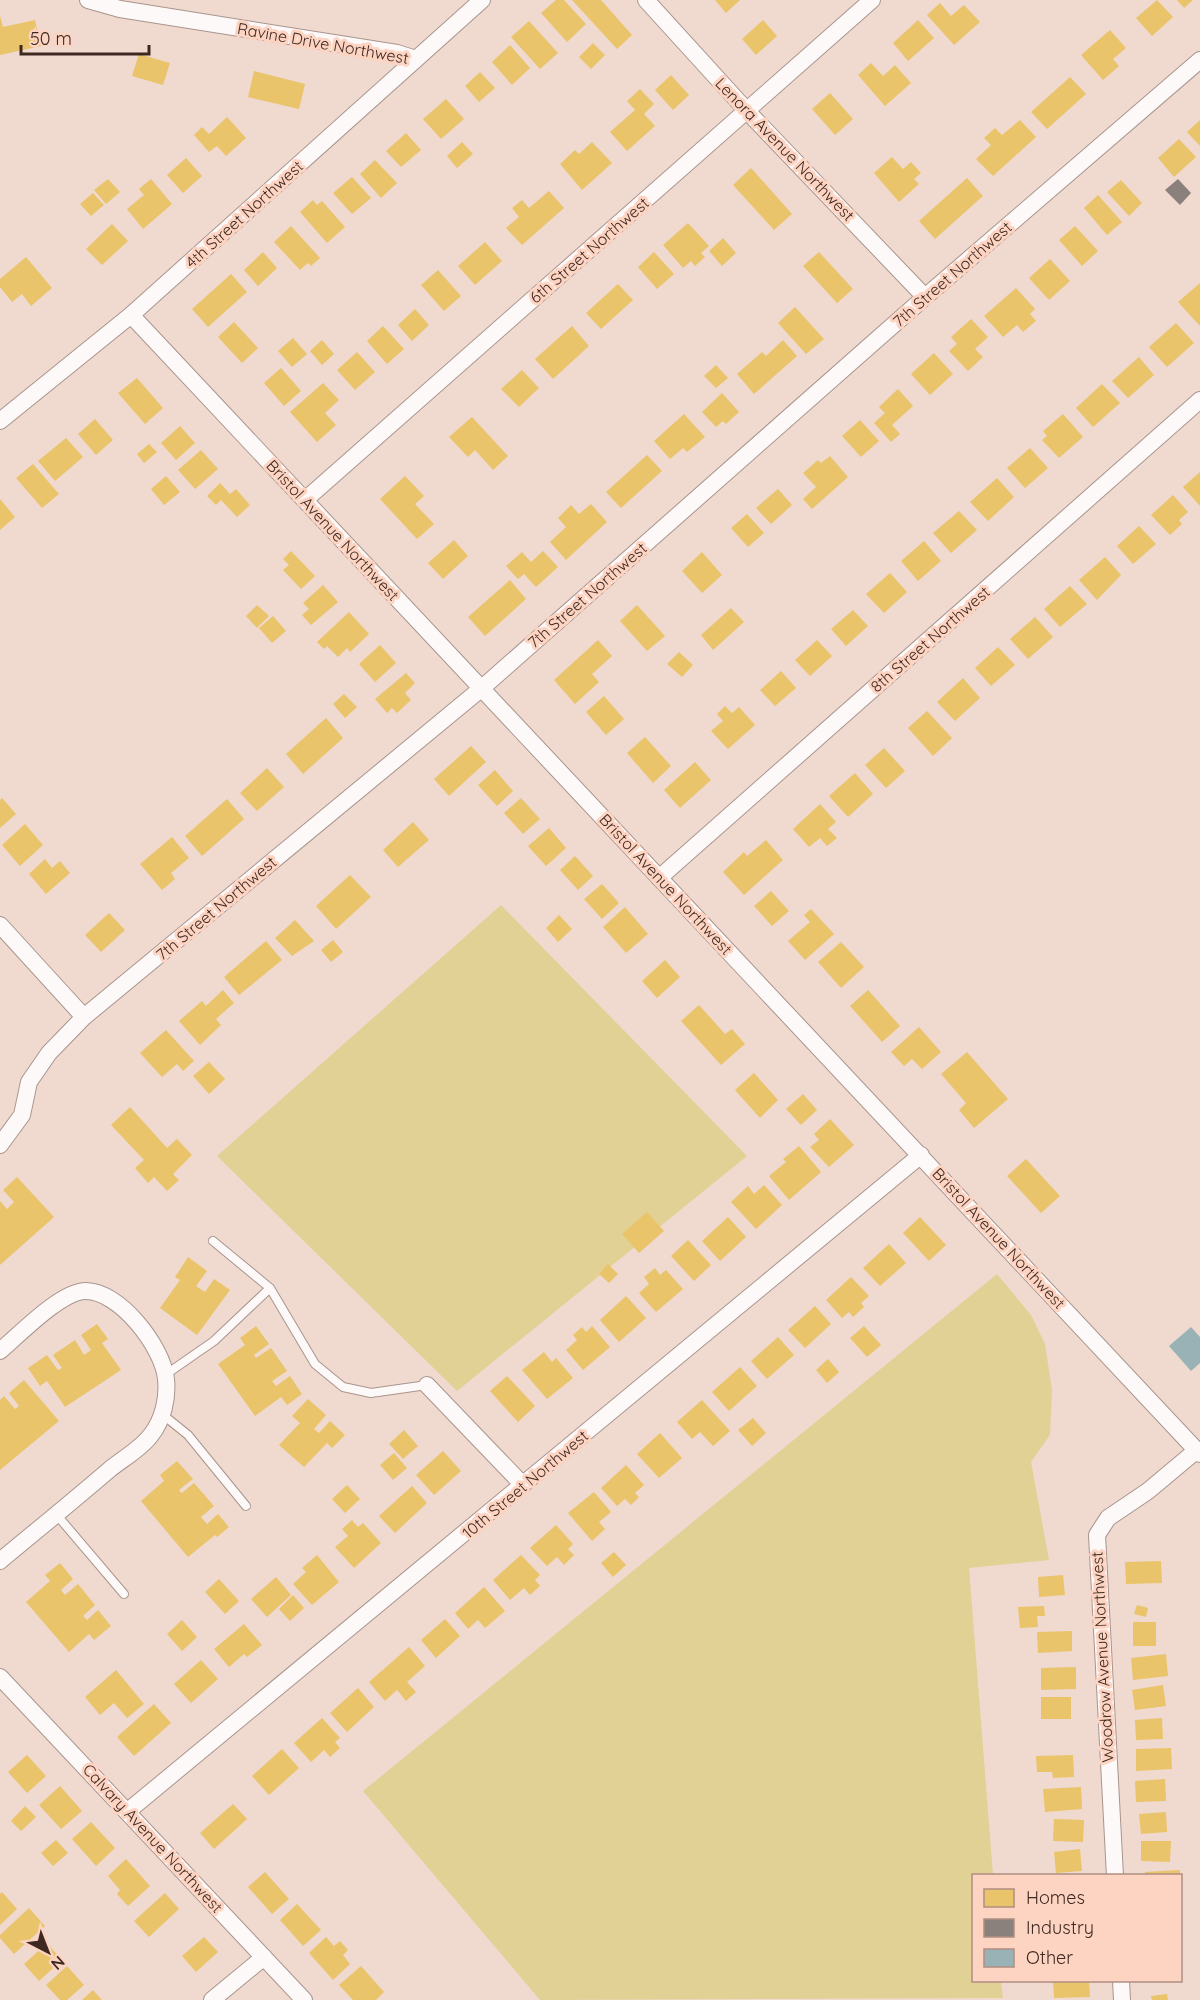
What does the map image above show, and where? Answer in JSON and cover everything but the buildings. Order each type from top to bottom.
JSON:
[{"type":"street","name":"Ravine Drive Northwest","points":[[88,0],[120,9],[397,53],[416,59]]},
{"type":"street","name":"4th Street Northwest","points":[[0,421],[131,315],[482,0]]},
{"type":"street","name":"Lenora Avenue Northwest","points":[[646,0],[747,111],[925,297]]},
{"type":"street","name":"6th Street Northwest","points":[[305,500],[872,0]]},
{"type":"street","name":"7th Street Northwest","points":[[0,1145],[22,1114],[29,1082],[49,1053],[84,1017],[482,688],[925,297],[1200,60]]},
{"type":"street","name":"Bristol Avenue Northwest","points":[[131,315],[1198,1452]]},
{"type":"street","name":"8th Street Northwest","points":[[660,878],[1200,400]]},
{"type":"street","points":[[0,925],[84,1017]]},
{"type":"street","name":"10th Street Northwest","points":[[128,1811],[921,1155]]},
{"type":"street","points":[[0,1351],[58,1302],[82,1291],[100,1292],[119,1305],[139,1325],[158,1352],[165,1375],[165,1406],[151,1435],[0,1561]]},
{"type":"street","points":[[427,1385],[524,1485]]},
{"type":"street","name":"Woodrow Avenue Northwest","points":[[1114,1874],[1097,1535],[1108,1518],[1148,1491],[1198,1452]]},
{"type":"street","name":"Calvary Avenue Northwest","points":[[0,1677],[304,2000]]},
{"type":"street","points":[[212,2000],[264,1957]]},
{"type":"street","points":[[1121,1982],[1122,2000]]},
{"type":"lane","points":[[213,1241],[270,1288],[315,1364],[343,1387],[371,1393],[427,1385]]},
{"type":"lane","points":[[165,1375],[214,1341],[270,1288]]},
{"type":"lane","points":[[162,1413],[188,1435],[246,1506]]},
{"type":"lane","points":[[56,1515],[124,1594]]},
{"type":"shaded area","points":[[501,905],[747,1156],[457,1391],[217,1156]]},
{"type":"shaded area","points":[[997,1274],[1031,1315],[1045,1344],[1052,1390],[1050,1435],[1031,1462],[1049,1560],[969,1568],[993,1874],[972,1874],[972,1982],[1001,1982],[1003,1998],[540,2000],[363,1791]]}]
